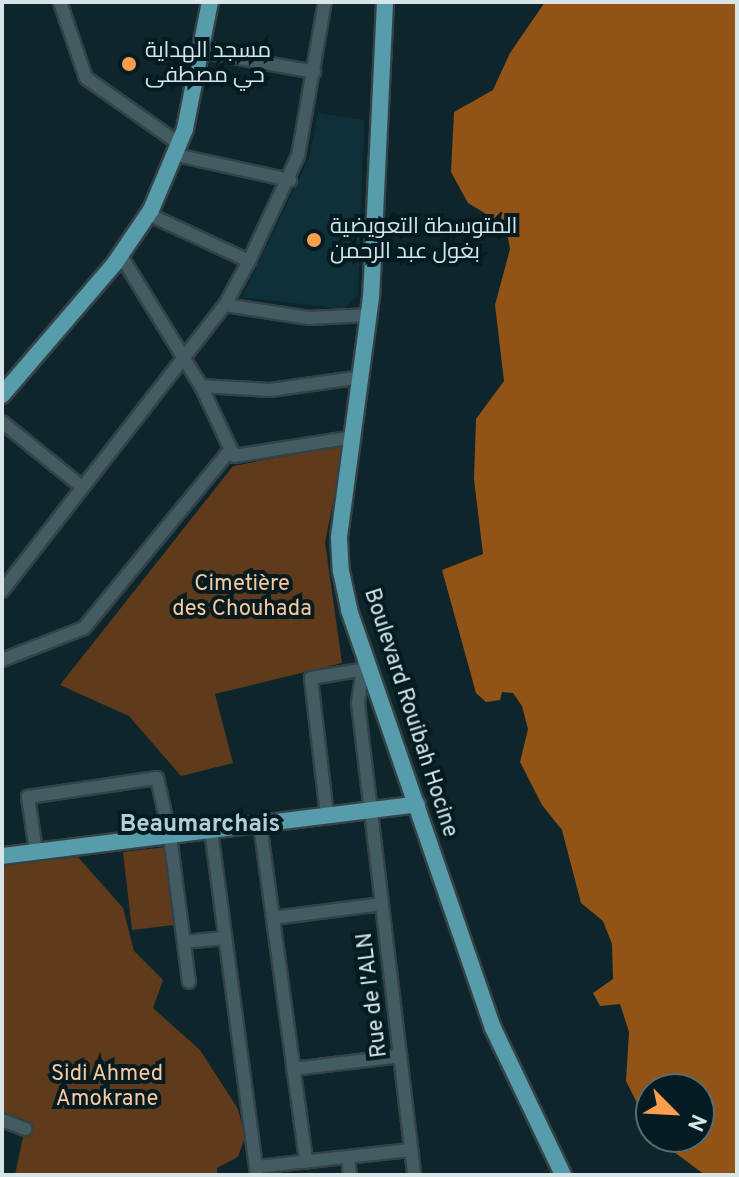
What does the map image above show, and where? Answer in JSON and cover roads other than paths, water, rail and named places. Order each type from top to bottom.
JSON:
[{"type":"main road","points":[[2,395],[121,256],[148,214],[178,150],[210,2]]},
{"type":"main road","name":"Boulevard Rouibah Hocine","points":[[385,2],[369,315],[339,538],[349,610],[362,662],[417,804],[493,1028],[563,1175]]},
{"type":"main road","points":[[2,856],[417,804]]},
{"type":"street","points":[[60,2],[86,78],[178,150],[290,180]]},
{"type":"street","points":[[2,591],[225,305],[290,180],[314,72],[325,2]]},
{"type":"street","points":[[200,51],[314,72]]},
{"type":"street","points":[[148,214],[249,261]]},
{"type":"street","points":[[121,256],[201,386],[230,450],[244,458],[354,437]]},
{"type":"street","points":[[225,305],[309,318],[369,315]]},
{"type":"street","points":[[201,386],[270,390],[362,377]]},
{"type":"street","points":[[2,422],[82,487]]},
{"type":"street","points":[[2,660],[84,628],[230,450]]},
{"type":"street","points":[[327,815],[311,678],[362,662]]},
{"type":"street","name":"Rue de l'ALN","points":[[362,662],[358,703],[414,1175]]},
{"type":"street","points":[[36,851],[28,797],[157,778],[170,836],[189,982]]},
{"type":"street","points":[[260,824],[306,1162]]},
{"type":"street","points":[[211,830],[256,1171],[411,1150]]},
{"type":"street","points":[[273,918],[382,904]]},
{"type":"street","points":[[184,942],[225,938]]},
{"type":"street","points":[[293,1069],[400,1056]]},
{"type":"street","points":[[2,1120],[25,1129]]},
{"type":"street","points":[[348,1157],[350,1175]]},
{"type":"place","name":"مسجد الهداية حي مصطفى","points":[[129,64]]},
{"type":"place","name":"المتوسطة التعويضية بغول عبد الرحمن","points":[[314,240]]},
{"type":"district","name":"Beaumarchais","points":[[200,826]]},
{"type":"park label","name":"Cimetière des Chouhada","points":[[242,596]]},
{"type":"park label","name":"Sidi Ahmed Amokrane","points":[[107,1086]]}]
